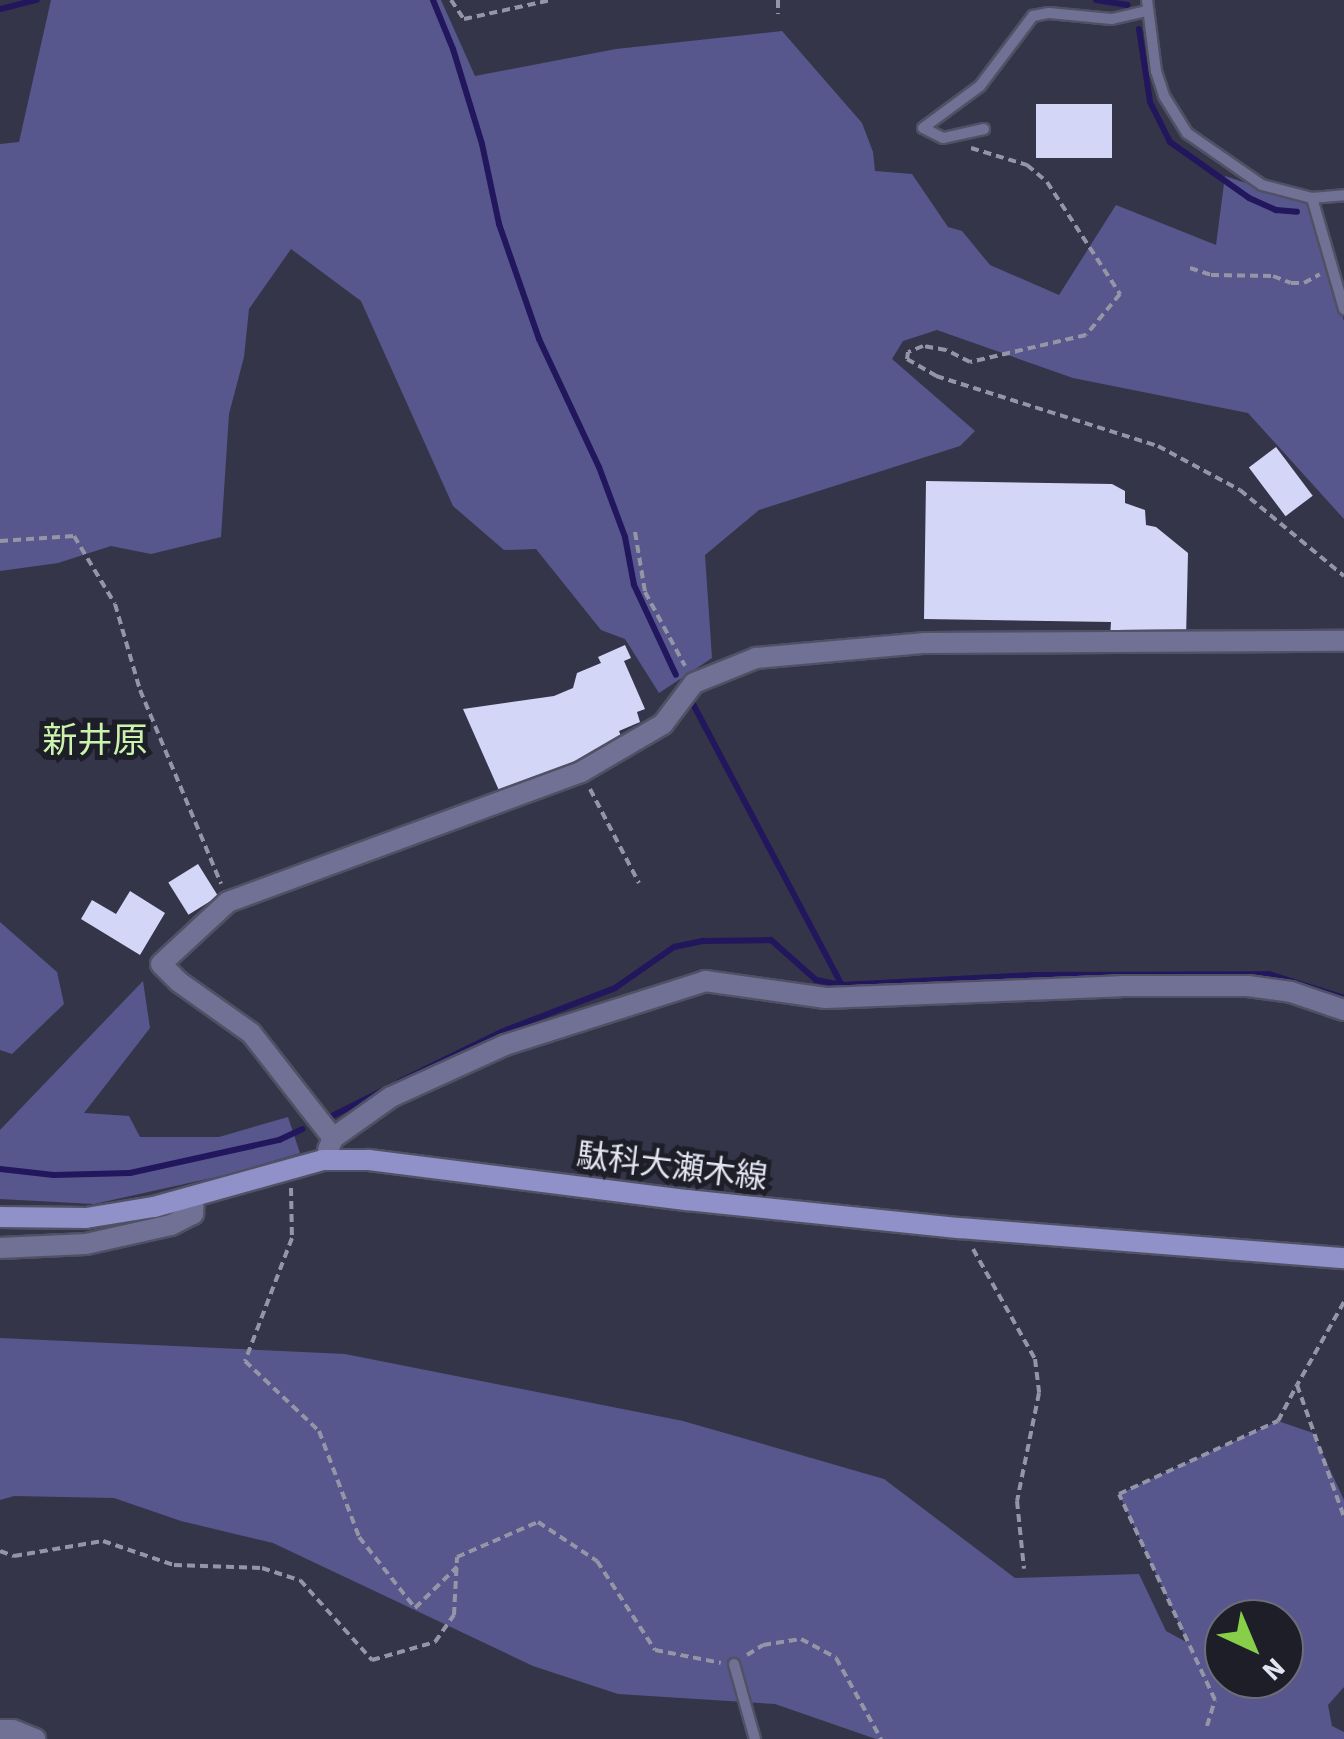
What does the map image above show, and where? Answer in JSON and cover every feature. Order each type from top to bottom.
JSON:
[{"type":"main road","name":"駄科大瀬木線","points":[[0,1217],[86,1218],[194,1197],[323,1160],[369,1160],[687,1200],[960,1228],[1344,1258]]},
{"type":"street","points":[[333,1138],[251,1033],[179,982],[162,964],[228,902],[581,772],[663,724],[694,683],[756,658],[924,643],[1344,641]]},
{"type":"street","points":[[323,1160],[333,1138],[391,1097],[505,1045],[705,982],[826,998],[1120,986],[1248,986],[1291,992],[1344,1010]]},
{"type":"street","points":[[0,1248],[86,1244],[171,1225],[193,1214],[194,1197]]},
{"type":"street","points":[[0,1730],[13,1730],[35,1739]]},
{"type":"lane","points":[[984,129],[943,138],[926,133],[926,123],[980,86],[1033,16],[1049,12],[1112,18],[1148,6],[1156,71],[1164,96],[1187,133],[1262,184],[1312,198],[1344,195]]},
{"type":"lane","points":[[1312,198],[1344,309]]},
{"type":"lane","points":[[734,1664],[755,1739]]},
{"type":"path","points":[[451,0],[464,18],[551,0]]},
{"type":"path","points":[[778,0],[778,14]]},
{"type":"path","points":[[943,138],[1028,165],[1047,182],[1120,294],[1086,335],[970,362],[946,350],[923,346],[908,352],[907,360],[936,376],[1158,446],[1240,490],[1344,576]]},
{"type":"path","points":[[1190,268],[1211,275],[1273,276],[1304,283],[1332,265]]},
{"type":"path","points":[[635,532],[645,592],[694,683]]},
{"type":"path","points":[[0,541],[74,536],[115,604],[140,690],[228,902]]},
{"type":"path","points":[[581,772],[638,883]]},
{"type":"path","points":[[291,1169],[292,1238],[244,1361],[319,1431],[359,1537],[415,1608],[457,1567]]},
{"type":"path","points":[[960,1228],[1035,1359],[1039,1393],[1017,1501],[1024,1568]]},
{"type":"path","points":[[1207,1726],[1215,1700],[1119,1494],[1278,1422],[1344,1302]]},
{"type":"path","points":[[1296,1386],[1344,1517]]},
{"type":"path","points":[[0,1550],[14,1556],[103,1541],[174,1566],[262,1568],[300,1580],[372,1660],[435,1642],[454,1615],[457,1558],[538,1522],[597,1562],[655,1650],[734,1664],[763,1645],[802,1639],[836,1658],[882,1739]]},
{"type":"shaded area","points":[[51,0],[441,0],[475,76],[616,49],[782,31],[862,123],[873,152],[875,171],[912,174],[948,227],[962,231],[990,265],[1059,295],[1116,205],[1216,245],[1225,176],[1309,204],[1344,321],[1344,519],[1248,413],[1073,378],[937,330],[903,341],[892,359],[975,431],[960,446],[759,510],[705,555],[712,658],[659,693],[625,639],[601,630],[536,549],[504,550],[453,506],[361,301],[291,249],[249,309],[244,357],[229,414],[221,537],[151,554],[111,546],[58,563],[0,571],[0,144],[19,142]]},
{"type":"shaded area","points":[[0,922],[57,972],[64,1004],[12,1054],[0,1050]]},
{"type":"shaded area","points":[[143,981],[150,1028],[84,1113],[129,1116],[140,1137],[219,1137],[288,1117],[300,1153],[225,1175],[94,1204],[0,1199],[0,1130]]},
{"type":"shaded area","points":[[0,1338],[345,1354],[683,1421],[884,1479],[1015,1578],[1139,1574],[1166,1631],[1188,1643],[1119,1494],[1278,1421],[1313,1433],[1344,1500],[1344,1687],[1328,1705],[1332,1726],[1344,1732],[1344,1739],[876,1739],[775,1704],[618,1694],[533,1666],[273,1543],[181,1521],[114,1498],[14,1496],[0,1500]]},
{"type":"building","points":[[1036,104],[1112,104],[1112,158],[1036,158]]},
{"type":"building","points":[[1276,447],[1313,496],[1286,516],[1249,467]]},
{"type":"building","points":[[926,481],[1112,484],[1125,491],[1125,503],[1145,510],[1146,525],[1156,527],[1188,553],[1186,639],[1110,637],[1111,622],[924,619]]},
{"type":"building","points":[[625,645],[631,658],[624,661],[645,709],[637,712],[640,722],[619,731],[623,741],[587,764],[501,795],[463,709],[554,696],[573,688],[577,673],[601,663],[598,657]]},
{"type":"building","points":[[198,864],[218,896],[188,915],[168,883]]},
{"type":"building","points":[[130,891],[165,913],[140,955],[81,919],[92,900],[116,914]]},
{"type":"waterway","points":[[0,9],[37,0]]},
{"type":"waterway","points":[[433,0],[453,49],[482,144],[499,224],[539,339],[599,467],[625,537],[634,585],[676,675]]},
{"type":"waterway","points":[[1096,0],[1128,5]]},
{"type":"waterway","points":[[1139,29],[1150,102],[1170,142],[1249,198],[1276,210],[1297,212]]},
{"type":"waterway","points":[[693,704],[841,984]]},
{"type":"waterway","points":[[399,1082],[501,1032],[615,988],[674,947],[703,941],[771,940],[816,980],[842,985],[1032,975],[1269,974],[1344,998]]},
{"type":"waterway","points":[[324,1120],[388,1088]]},
{"type":"waterway","points":[[0,1169],[54,1175],[130,1173],[279,1140],[303,1129]]},
{"type":"district","name":"新井原","points":[[95,741]]}]
